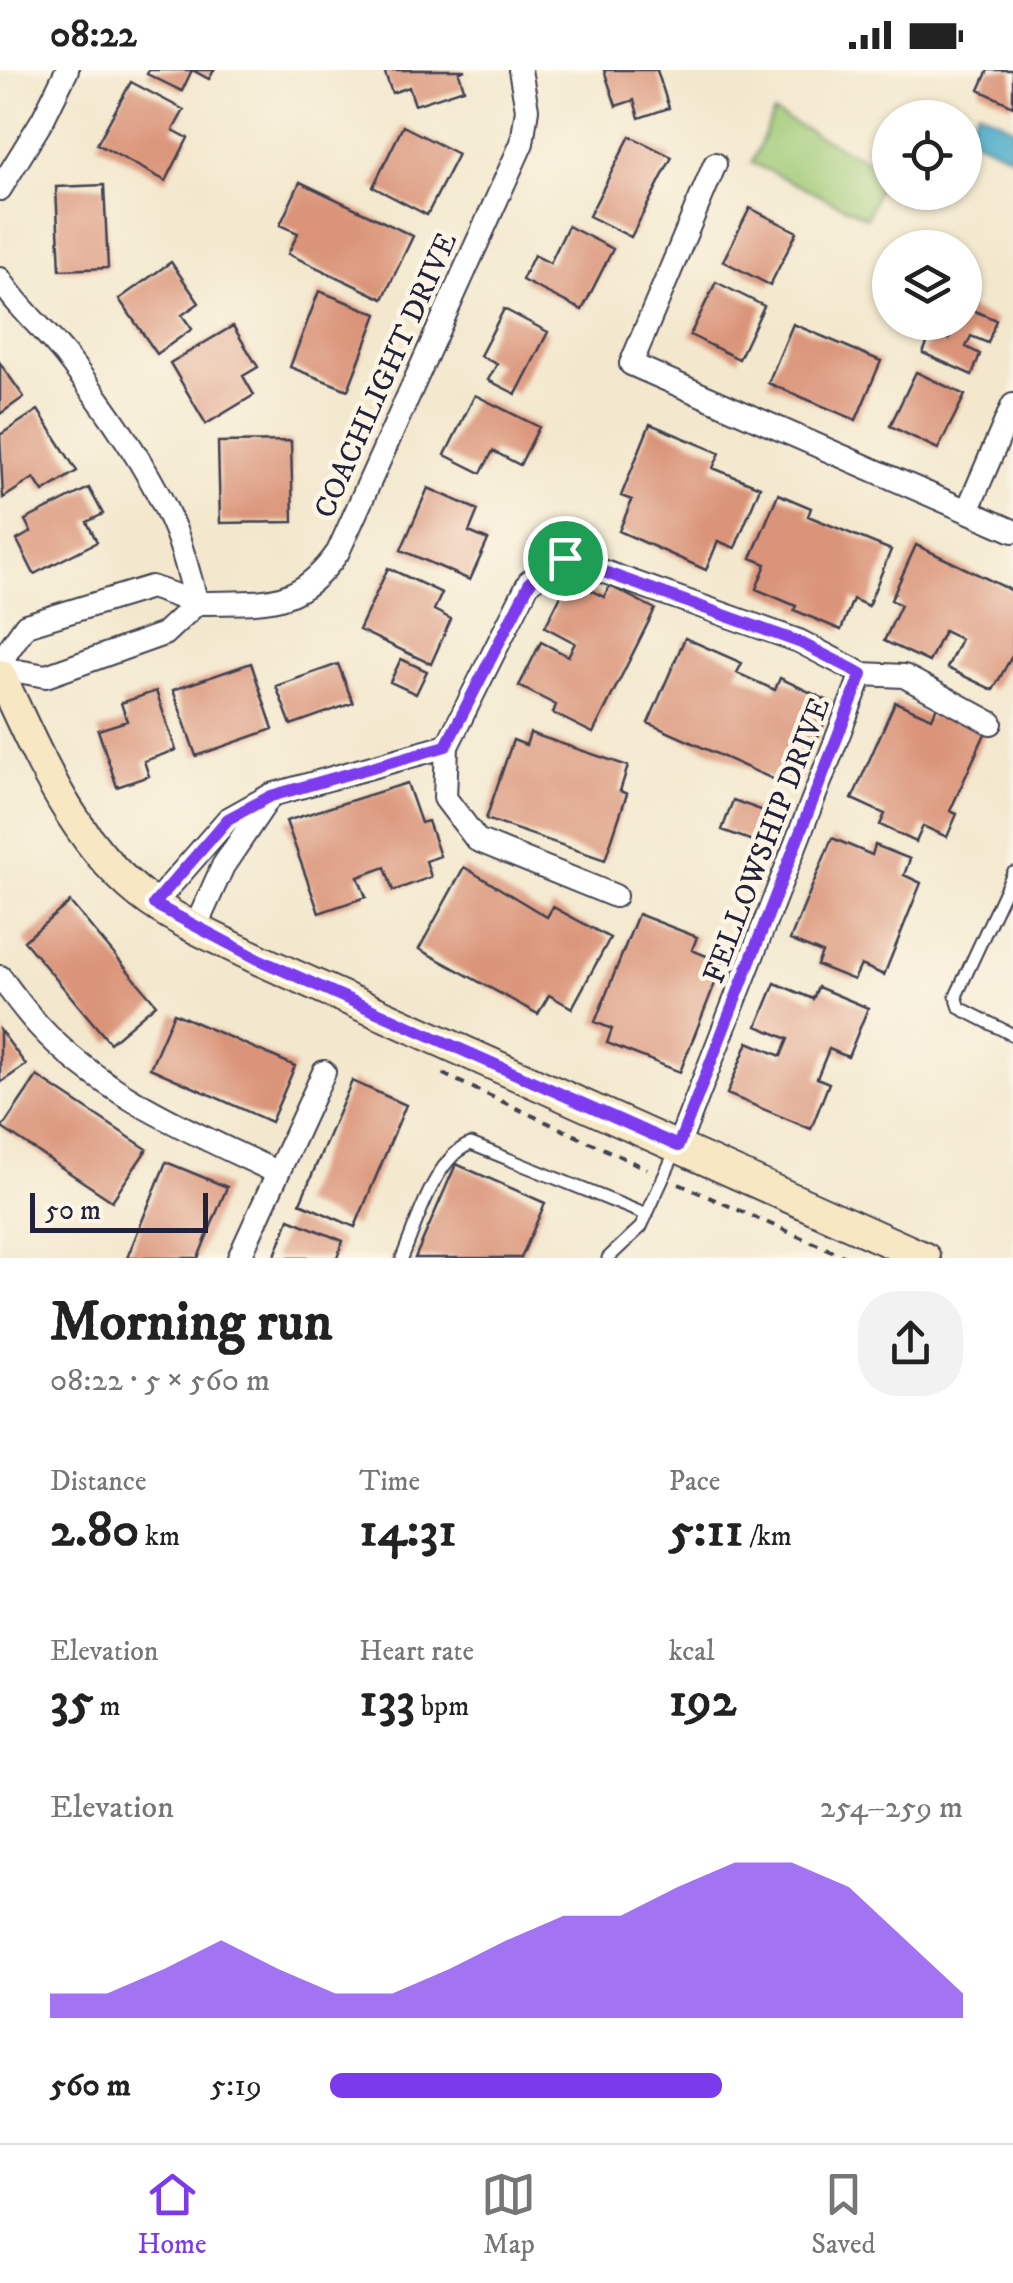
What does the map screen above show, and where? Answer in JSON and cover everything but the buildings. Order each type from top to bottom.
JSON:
[{"type":"street","points":[[0,189],[67,70]]},
{"type":"street","name":"COACHLIGHT DRIVE","points":[[0,668],[26,626],[151,587],[197,603],[272,600],[305,590],[324,573],[338,552],[522,143],[527,109],[520,70]]},
{"type":"street","points":[[716,164],[631,364],[1013,530]]},
{"type":"street","points":[[0,279],[64,353],[114,422],[154,487],[175,530],[197,603],[164,634],[46,676],[0,668]]},
{"type":"street","points":[[968,509],[1013,405]]},
{"type":"street","name":"FELLOWSHIP DRIVE","points":[[446,746],[530,582],[565,558],[799,642],[862,674],[678,1146]]},
{"type":"street","points":[[0,668],[43,766],[70,816],[126,882],[154,904],[260,960],[925,1258]]},
{"type":"street","points":[[862,674],[904,676],[991,723]]},
{"type":"street","points":[[154,904],[228,819],[271,796],[446,746],[445,798],[477,840],[616,896]]},
{"type":"street","points":[[196,926],[223,866],[271,796]]},
{"type":"street","points":[[0,977],[41,1028],[90,1071],[153,1113],[278,1173]]},
{"type":"street","points":[[239,1258],[324,1072]]},
{"type":"lane","points":[[1013,873],[956,996],[960,1008],[1013,1035]]},
{"type":"lane","points":[[402,1258],[445,1162],[458,1148],[471,1144],[647,1215]]},
{"type":"lane","points":[[608,1258],[641,1227],[678,1146]]},
{"type":"green space","points":[[774,113],[872,163],[872,205],[867,218],[752,163]]},
{"type":"water","points":[[982,112],[1013,127],[1013,157],[982,143]]},
{"type":"route","points":[[565,558],[799,642],[862,674],[678,1146],[260,960],[154,904],[228,819],[271,796],[446,746],[530,582],[565,558]]}]
